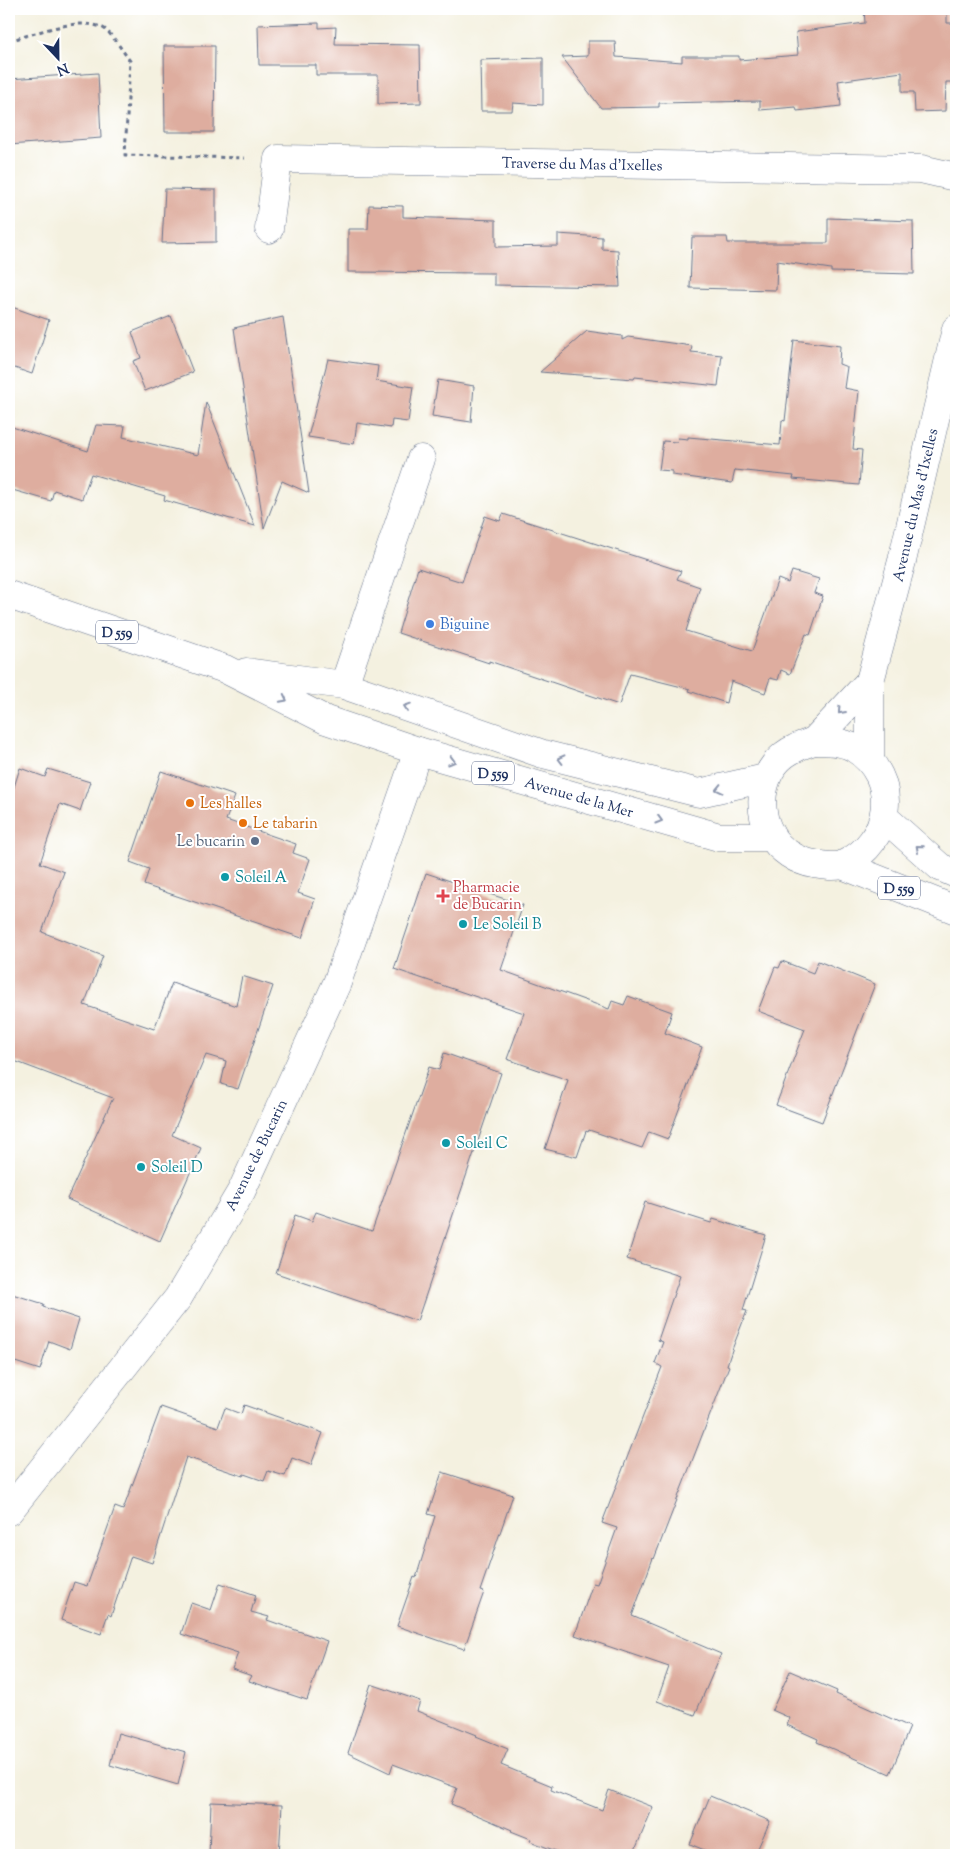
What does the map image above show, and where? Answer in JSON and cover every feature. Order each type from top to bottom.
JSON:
[{"type":"street","name":"Traverse du Mas d'Ixelles","points":[[278,159],[921,169],[956,177]]},
{"type":"street","points":[[269,229],[278,159]]},
{"type":"street","name":"Avenue du Mas d'Ixelles","points":[[870,760],[870,681],[902,562],[956,329]]},
{"type":"street","points":[[344,686],[421,459]]},
{"type":"street","name":"Avenue de la Mer","points":[[9,595],[225,669],[326,720],[418,751],[719,837],[772,837]]},
{"type":"street","name":"Avenue de la Mer","points":[[225,669],[344,686],[543,754],[699,793],[766,778]]},
{"type":"street","name":"Avenue du Mas d'Ixelles","points":[[814,742],[870,681]]},
{"type":"street","points":[[834,741],[853,748],[870,760],[881,777],[886,797],[884,818],[877,836],[863,852],[842,865],[804,862],[786,852],[772,837],[763,818],[761,798],[766,778],[778,760],[794,748],[814,742],[834,741]]},
{"type":"street","name":"Avenue de Bucarin","points":[[9,1511],[178,1298],[242,1190],[337,983],[418,751]]},
{"type":"street","name":"D 559","points":[[884,818],[940,867],[956,874]]},
{"type":"street","name":"D 559","points":[[842,865],[956,910]]},
{"type":"path","points":[[9,41],[68,25],[91,25],[105,28],[130,61],[125,155],[278,159]]},
{"type":"building","points":[[864,9],[947,9],[947,23],[956,23],[956,82],[946,82],[945,111],[915,112],[914,92],[902,92],[902,72],[838,81],[841,106],[797,111],[796,107],[760,110],[760,101],[659,103],[659,107],[601,108],[562,57],[588,56],[588,41],[615,41],[616,57],[682,62],[682,56],[739,56],[739,60],[798,55],[796,32],[865,23]]},
{"type":"building","points":[[319,23],[319,28],[336,27],[335,44],[420,45],[421,103],[378,104],[378,75],[316,75],[316,65],[259,65],[258,25]]},
{"type":"building","points":[[164,46],[215,46],[214,132],[165,132]]},
{"type":"building","points":[[543,58],[543,105],[513,103],[512,111],[481,111],[480,60]]},
{"type":"building","points":[[98,73],[101,138],[9,145],[9,79]]},
{"type":"building","points":[[165,189],[216,190],[216,242],[162,243]]},
{"type":"building","points":[[369,205],[403,206],[403,217],[496,220],[496,247],[558,246],[558,234],[602,237],[602,249],[618,250],[620,287],[494,285],[494,273],[348,272],[348,229],[368,229]]},
{"type":"building","points":[[828,218],[913,221],[914,274],[831,272],[831,269],[777,261],[776,290],[690,288],[692,237],[727,237],[728,243],[828,243]]},
{"type":"building","points":[[9,306],[49,320],[32,374],[9,366]]},
{"type":"building","points":[[171,316],[193,372],[145,391],[133,361],[141,358],[132,332]]},
{"type":"building","points":[[283,317],[309,493],[282,481],[264,528],[234,328]]},
{"type":"building","points":[[587,331],[622,336],[622,340],[628,337],[692,346],[691,352],[722,355],[718,386],[635,377],[634,379],[540,372]]},
{"type":"building","points":[[794,340],[840,346],[839,364],[847,367],[844,388],[859,391],[853,449],[862,450],[859,485],[793,479],[794,476],[735,470],[732,483],[672,475],[672,471],[659,470],[663,441],[677,442],[678,438],[688,439],[688,437],[780,445],[782,420],[785,421]]},
{"type":"building","points":[[328,359],[378,366],[376,381],[413,387],[408,422],[392,420],[391,428],[357,423],[354,444],[308,437]]},
{"type":"building","points":[[438,380],[474,386],[471,422],[432,416]]},
{"type":"building","points":[[206,402],[255,526],[164,500],[165,496],[91,474],[82,499],[54,490],[51,501],[9,489],[9,426],[88,451],[96,425],[125,426],[123,437],[198,455]]},
{"type":"building","points":[[503,514],[681,571],[677,579],[700,587],[686,631],[752,651],[778,579],[788,583],[792,571],[819,579],[814,593],[823,596],[810,635],[806,634],[790,674],[781,670],[778,680],[770,678],[765,693],[731,681],[726,703],[689,691],[690,689],[630,674],[619,705],[489,661],[489,663],[398,633],[418,568],[462,582],[485,516],[500,521]]},
{"type":"building","points":[[20,768],[45,777],[48,769],[90,782],[80,811],[60,804],[40,863],[64,872],[42,932],[103,956],[84,1005],[154,1029],[172,983],[236,1006],[242,976],[273,986],[238,1089],[221,1084],[226,1061],[206,1055],[172,1135],[201,1148],[160,1241],[67,1199],[113,1098],[9,1059],[9,803]]},
{"type":"building","name":"Soleil A","points":[[161,771],[235,796],[226,820],[296,844],[293,853],[310,859],[298,893],[315,899],[302,938],[144,885],[149,869],[130,862]]},
{"type":"building","points":[[426,873],[523,905],[501,970],[609,1009],[612,1001],[624,1005],[628,996],[672,1012],[665,1033],[702,1047],[668,1139],[649,1132],[642,1148],[589,1130],[588,1132],[586,1131],[577,1157],[545,1149],[568,1080],[507,1059],[524,1013],[394,969]]},
{"type":"building","points":[[782,961],[813,973],[818,961],[875,984],[822,1122],[776,1105],[805,1029],[758,1011],[775,967],[779,968]]},
{"type":"building","name":"Soleil C","points":[[444,1053],[501,1073],[417,1321],[276,1273],[295,1215],[312,1221],[316,1212],[372,1231],[429,1067],[439,1070]]},
{"type":"building","points":[[645,1202],[711,1223],[713,1219],[766,1235],[743,1310],[747,1311],[727,1365],[729,1366],[632,1616],[721,1654],[695,1715],[657,1701],[669,1667],[575,1635],[593,1583],[597,1584],[617,1528],[602,1523],[662,1367],[655,1363],[663,1342],[658,1340],[680,1276],[627,1259]]},
{"type":"building","points":[[9,1293],[44,1304],[43,1307],[79,1319],[70,1349],[49,1341],[40,1370],[9,1360]]},
{"type":"building","points":[[244,1405],[323,1433],[311,1465],[292,1458],[285,1476],[268,1471],[264,1481],[186,1457],[152,1563],[131,1556],[111,1616],[108,1614],[101,1634],[61,1620],[74,1582],[87,1586],[115,1507],[123,1510],[161,1407],[218,1427],[225,1408],[241,1414]]},
{"type":"building","points":[[442,1472],[513,1495],[480,1591],[484,1592],[464,1649],[397,1626],[414,1577],[416,1578],[435,1516],[428,1514]]},
{"type":"building","points":[[220,1583],[256,1595],[251,1612],[269,1617],[267,1620],[327,1641],[307,1700],[249,1681],[252,1676],[232,1669],[238,1653],[181,1634],[191,1603],[211,1610]]},
{"type":"building","points":[[790,1671],[837,1691],[836,1694],[910,1727],[890,1774],[817,1742],[818,1739],[787,1725],[790,1718],[772,1710]]},
{"type":"building","points":[[371,1684],[420,1701],[417,1711],[508,1749],[501,1765],[552,1786],[551,1790],[602,1810],[609,1790],[653,1807],[633,1855],[566,1855],[530,1841],[531,1839],[512,1830],[451,1804],[457,1788],[393,1764],[390,1773],[348,1753]]},
{"type":"building","points":[[118,1733],[186,1752],[178,1785],[110,1765]]},
{"type":"building","points":[[710,1796],[770,1821],[755,1855],[716,1855],[690,1844]]},
{"type":"building","points":[[211,1802],[282,1805],[279,1855],[209,1855]]},
{"type":"place","name":"Biguine","points":[[430,624]]},
{"type":"place","name":"Les halles","points":[[190,803]]},
{"type":"place","name":"Le tabarin","points":[[243,823]]},
{"type":"place","name":"Le bucarin","points":[[255,841]]},
{"type":"place","name":"Soleil A","points":[[225,877]]},
{"type":"place","name":"Pharmacie de Bucarin","points":[[443,896]]},
{"type":"place","name":"Le Soleil B","points":[[463,924]]},
{"type":"place","name":"Soleil C","points":[[446,1143]]},
{"type":"place","name":"Soleil D","points":[[141,1167]]}]
